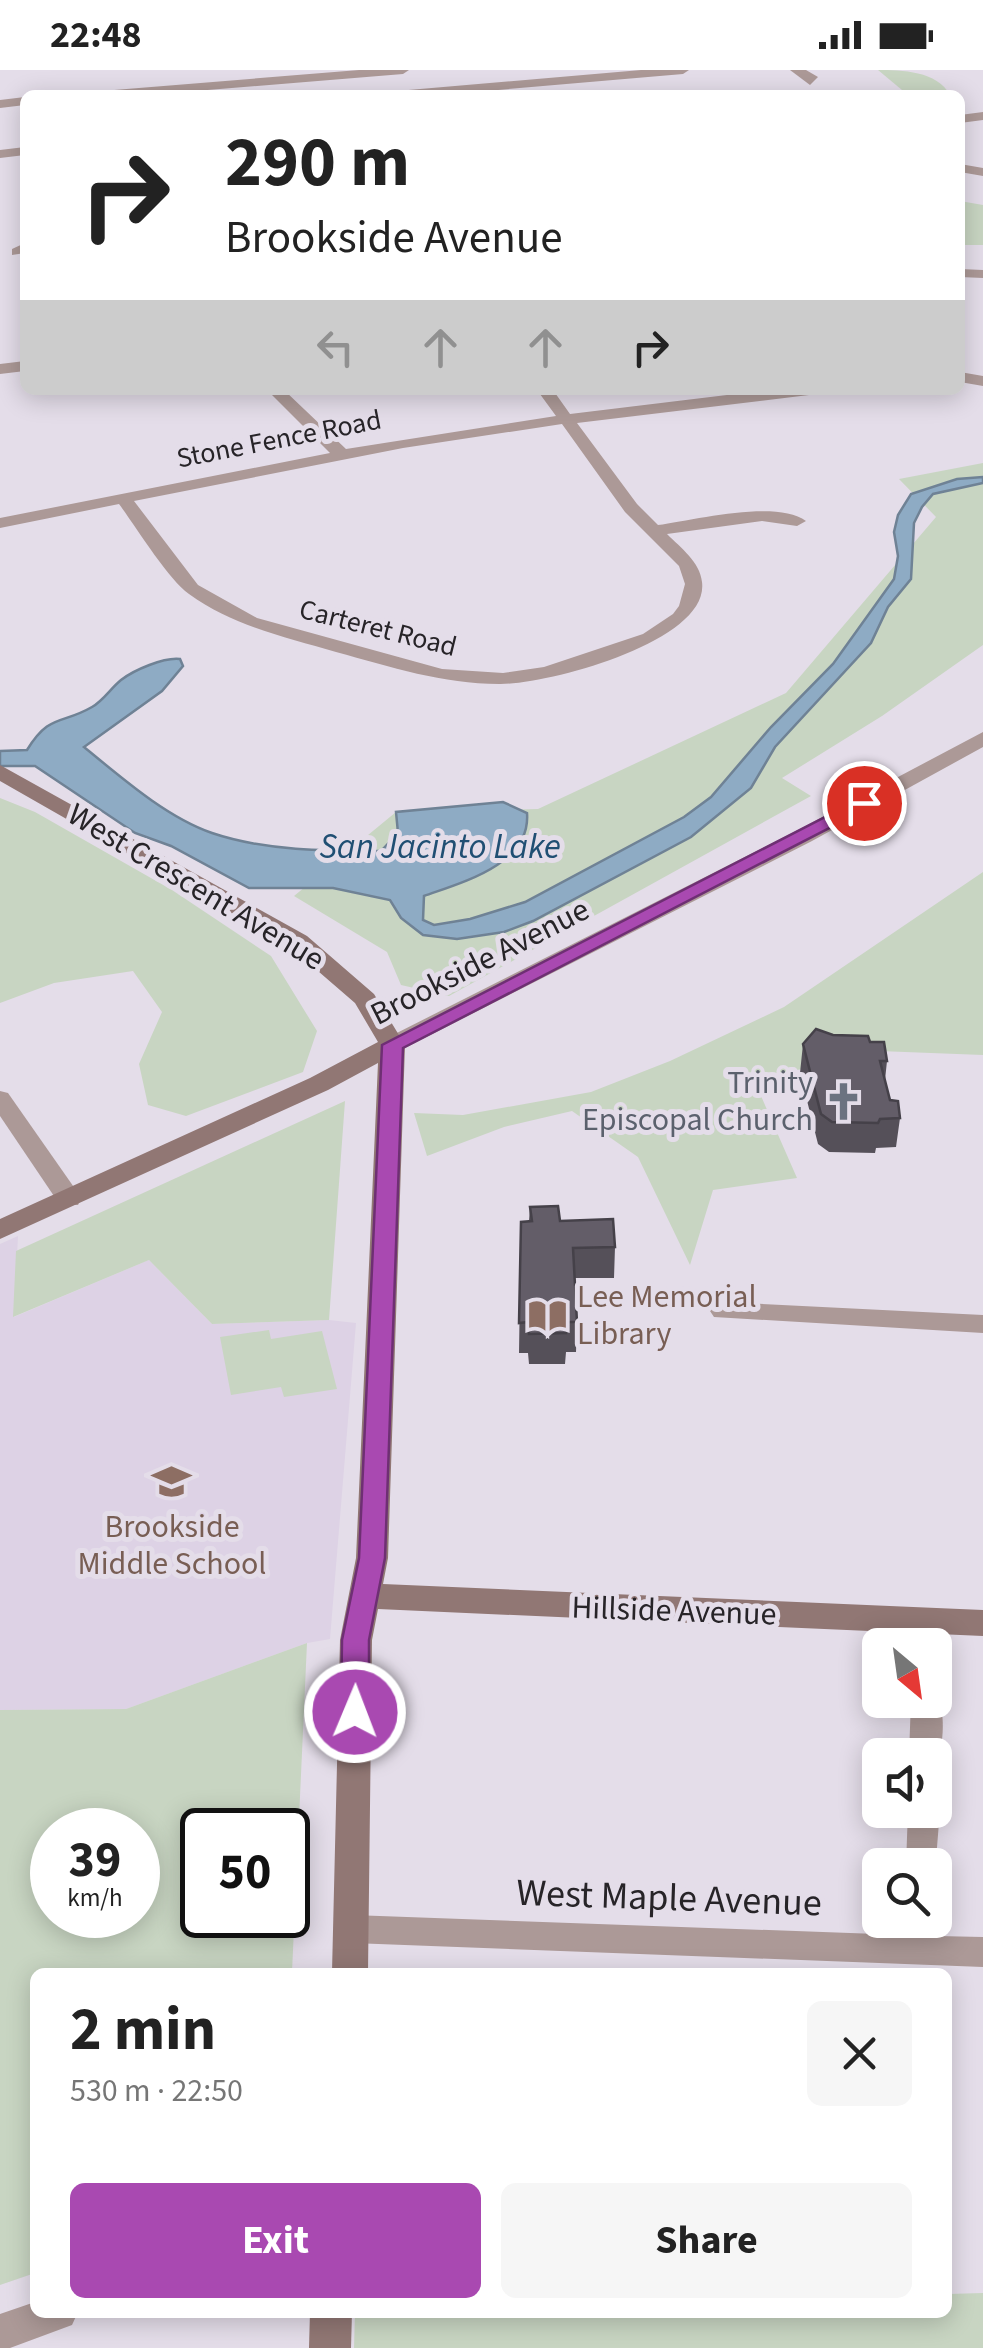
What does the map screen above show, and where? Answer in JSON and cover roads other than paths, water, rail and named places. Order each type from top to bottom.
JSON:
[{"type":"main road","name":"West Crescent Avenue","points":[[0,772],[298,941],[366,999],[392,1045]]},
{"type":"main road","name":"Brookside Avenue","points":[[0,1230],[319,1084],[392,1045]]},
{"type":"main road","points":[[350,1968],[356,1640],[372,1558],[392,1045]]},
{"type":"main road","points":[[319,1084],[355,1083],[390,1098]]},
{"type":"main road","name":"Hillside Avenue","points":[[364,1596],[862,1629]]},
{"type":"main road","name":"Hillside Avenue","points":[[952,1629],[983,1623]]},
{"type":"main road","points":[[330,2348],[331,2318]]},
{"type":"street","points":[[144,90],[272,75],[404,70],[420,90]]},
{"type":"street","points":[[441,90],[603,73],[683,70]]},
{"type":"street","points":[[796,70],[812,77],[810,81]]},
{"type":"street","points":[[280,395],[340,454]]},
{"type":"street","name":"Carteret Road","points":[[123,498],[179,576],[227,612],[274,630],[441,674],[482,679],[528,676],[650,638],[679,618],[692,596],[690,571],[616,488],[549,395]]},
{"type":"street","name":"Stone Fence Road","points":[[0,523],[340,454],[566,419],[767,395]]},
{"type":"street","points":[[653,530],[762,516],[797,521]]},
{"type":"street","name":"Brookside Avenue","points":[[392,1045],[804,836],[983,738]]},
{"type":"street","points":[[0,1098],[69,1200]]},
{"type":"street","points":[[723,1311],[983,1324]]},
{"type":"street","name":"West Maple Avenue","points":[[352,1929],[862,1933]]},
{"type":"street","name":"West Maple Avenue","points":[[935,1938],[983,1952]]},
{"type":"street","points":[[0,2333],[41,2318]]},
{"type":"water","name":"San Jacinto Lake","points":[[983,477],[983,483],[933,494],[922,507],[914,523],[911,579],[888,607],[871,643],[775,747],[751,788],[691,837],[533,921],[504,932],[457,939],[423,935],[401,918],[390,900],[333,888],[249,888],[171,846],[135,833],[35,766],[0,766],[0,751],[27,750],[42,730],[92,707],[127,676],[158,662],[180,659],[183,666],[162,691],[84,747],[145,796],[195,826],[232,839],[274,847],[381,851],[398,833],[396,812],[503,802],[527,813],[518,846],[506,858],[475,877],[424,896],[423,920],[434,925],[470,919],[525,902],[684,817],[711,797],[771,727],[833,664],[894,579],[898,556],[894,532],[898,515],[911,494],[957,479]]},
{"type":"place","name":"Trinity Episcopal Church","points":[[843,1101]]},
{"type":"place","name":"Lee Memorial Library","points":[[547,1315]]},
{"type":"place","name":"Brookside Middle School","points":[[172,1482]]}]
